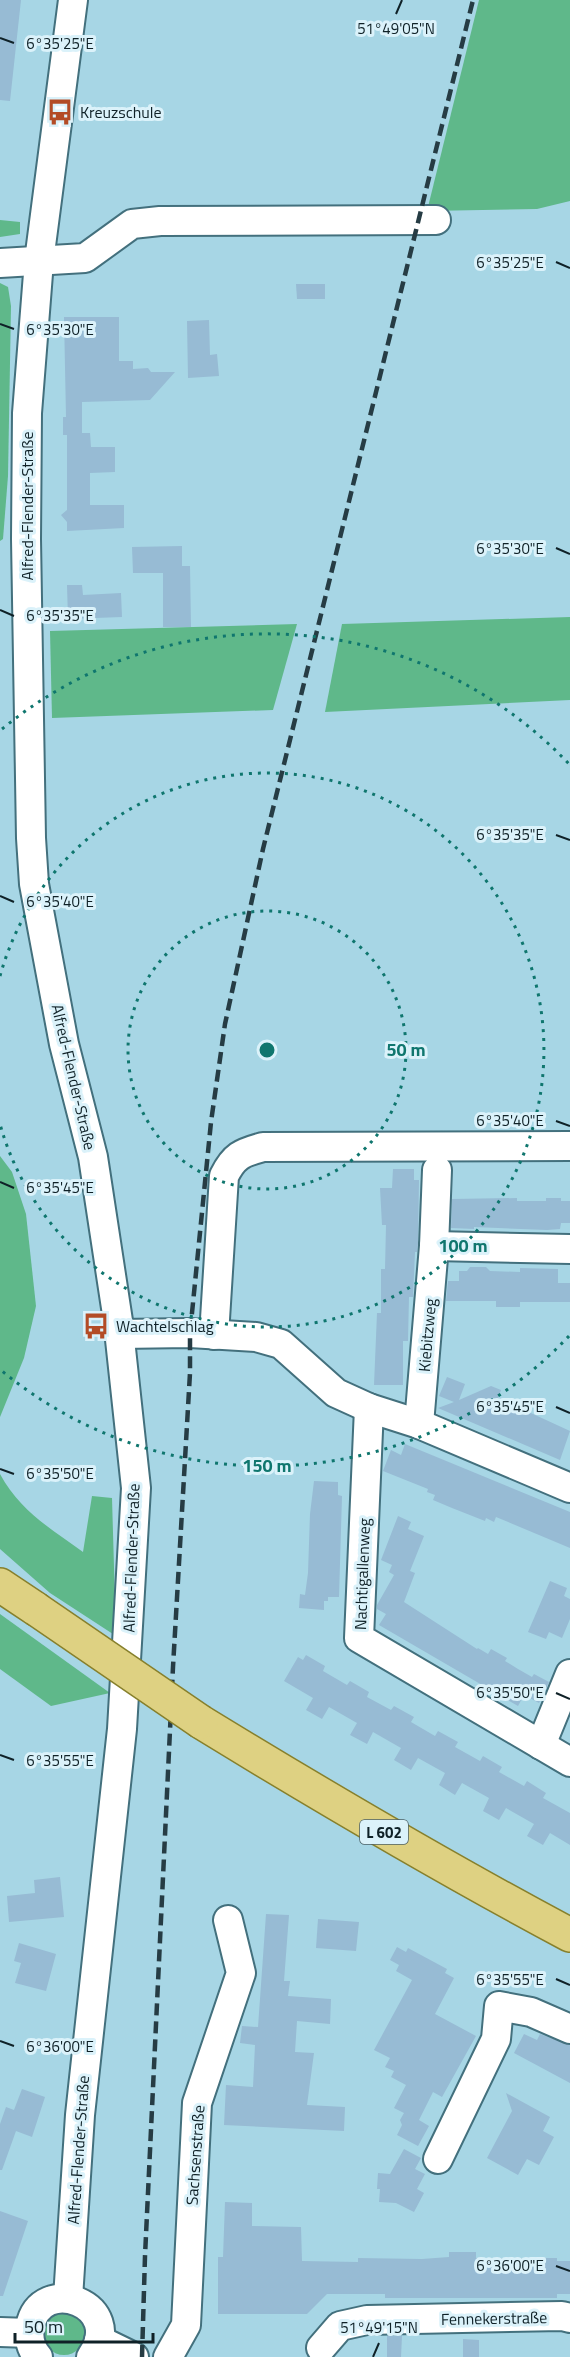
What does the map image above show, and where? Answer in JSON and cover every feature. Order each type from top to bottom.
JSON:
[{"type":"main road","name":"L 602","points":[[0,1585],[201,1722],[334,1803],[570,1935]]},
{"type":"street","name":"Alfred-Flender-Straße","points":[[68,2298],[80,2115],[122,1729],[136,1488],[119,1334],[93,1157],[64,1044],[34,884],[29,785],[27,413],[39,261],[73,0]]},
{"type":"street","points":[[0,263],[85,258],[132,224],[160,220],[436,220]]},
{"type":"street","points":[[214,1335],[224,1176],[232,1161],[244,1152],[263,1147],[570,1146]]},
{"type":"street","name":"Kiebitzweg","points":[[419,1424],[434,1246],[436,1170]]},
{"type":"street","points":[[434,1246],[570,1250]]},
{"type":"street","points":[[119,1334],[190,1333],[256,1337],[280,1344],[336,1393],[369,1408],[419,1424],[570,1488]]},
{"type":"street","name":"Nachtigallenweg","points":[[369,1408],[360,1638],[570,1762]]},
{"type":"street","points":[[542,1744],[570,1674]]},
{"type":"street","name":"Sachsenstraße","points":[[168,2357],[186,2325],[197,2103],[241,1973],[228,1920]]},
{"type":"street","points":[[438,2159],[496,2039],[499,2006],[531,2012],[570,2029]]},
{"type":"street","points":[[0,2332],[34,2345],[31,2321],[37,2311],[56,2299],[68,2298],[79,2301],[96,2317],[100,2329],[95,2349],[134,2357]]},
{"type":"street","name":"Fennekerstraße","points":[[321,2348],[340,2326],[367,2320],[562,2316],[570,2318]]},
{"type":"green space","points":[[479,0],[570,0],[570,201],[537,209],[427,211]]},
{"type":"green space","points":[[0,220],[20,222],[20,234],[0,237]]},
{"type":"green space","points":[[0,283],[8,287],[11,306],[8,476],[3,539],[0,541]]},
{"type":"green space","points":[[570,617],[570,700],[325,712],[342,624]]},
{"type":"green space","points":[[297,624],[273,710],[52,718],[50,631]]},
{"type":"green space","points":[[0,1156],[12,1172],[26,1214],[36,1306],[24,1358],[0,1417]]},
{"type":"green space","points":[[0,1474],[26,1509],[83,1552],[92,1496],[112,1498],[116,1636],[50,1593],[0,1549]]},
{"type":"green space","points":[[0,1614],[110,1693],[51,1706],[0,1669]]},
{"type":"green space","points":[[64,2313],[72,2314],[79,2319],[84,2326],[84,2342],[79,2349],[72,2354],[64,2355],[56,2354],[49,2349],[44,2342],[43,2334],[44,2326],[49,2319],[56,2314]]},
{"type":"building","points":[[0,0],[21,0],[10,101],[0,100]]},
{"type":"building","points":[[296,284],[325,284],[325,299],[297,299]]},
{"type":"building","points":[[64,317],[119,317],[119,361],[133,361],[133,369],[148,368],[151,372],[175,372],[150,400],[82,402],[82,433],[90,433],[91,447],[115,447],[115,472],[90,473],[90,505],[124,505],[124,528],[67,531],[67,522],[61,515],[67,510],[67,435],[63,435],[63,417],[66,417]]},
{"type":"building","points":[[209,320],[210,355],[217,354],[219,376],[188,378],[187,321]]},
{"type":"building","points":[[182,546],[182,566],[190,566],[191,627],[163,627],[163,573],[133,573],[132,547]]},
{"type":"building","points":[[67,585],[82,585],[83,595],[121,593],[122,617],[68,619]]},
{"type":"building","points":[[393,1169],[414,1169],[414,1180],[419,1180],[418,1245],[417,1252],[415,1252],[413,1297],[409,1297],[408,1341],[403,1341],[403,1385],[374,1385],[377,1313],[381,1313],[381,1269],[385,1269],[386,1225],[382,1225],[380,1188],[392,1188]]},
{"type":"building","points":[[517,1198],[517,1201],[546,1201],[546,1198],[561,1198],[561,1201],[570,1201],[570,1223],[561,1223],[560,1229],[547,1230],[451,1228],[452,1199]]},
{"type":"building","points":[[470,1267],[486,1267],[490,1271],[520,1272],[520,1268],[558,1269],[558,1283],[570,1283],[570,1302],[520,1302],[520,1307],[496,1307],[496,1301],[446,1301],[448,1281],[459,1281],[459,1271],[467,1271]]},
{"type":"building","points":[[447,1377],[465,1384],[459,1400],[491,1386],[501,1390],[498,1398],[570,1431],[560,1460],[438,1408],[454,1402],[439,1396]]},
{"type":"building","points":[[405,1444],[570,1512],[570,1548],[496,1517],[494,1522],[486,1518],[485,1521],[452,1508],[433,1500],[435,1495],[427,1492],[428,1489],[383,1471],[391,1450],[401,1455]]},
{"type":"building","points":[[314,1481],[338,1482],[338,1495],[342,1496],[339,1597],[328,1597],[328,1601],[324,1601],[324,1610],[299,1608],[300,1594],[305,1595],[308,1573],[310,1514]]},
{"type":"building","points":[[398,1516],[411,1522],[408,1529],[424,1536],[410,1571],[415,1573],[404,1602],[477,1649],[488,1654],[491,1649],[507,1658],[505,1661],[532,1677],[534,1674],[549,1682],[539,1703],[524,1695],[518,1706],[379,1625],[386,1614],[377,1609],[377,1605],[394,1575],[389,1572],[392,1565],[381,1560]]},
{"type":"building","points":[[550,1581],[567,1588],[564,1596],[570,1599],[570,1619],[562,1638],[549,1632],[546,1639],[528,1632]]},
{"type":"building","points":[[306,1655],[325,1666],[323,1671],[347,1685],[350,1681],[369,1692],[367,1697],[391,1710],[394,1706],[414,1717],[411,1722],[435,1736],[438,1731],[458,1742],[455,1747],[480,1761],[483,1756],[502,1767],[499,1772],[524,1786],[527,1781],[546,1793],[543,1798],[570,1813],[570,1845],[550,1833],[543,1845],[527,1836],[534,1824],[506,1808],[499,1820],[483,1811],[489,1798],[462,1783],[455,1795],[439,1785],[445,1773],[418,1758],[411,1770],[394,1760],[401,1748],[373,1732],[367,1744],[350,1735],[357,1723],[329,1707],[322,1719],[306,1710],[313,1698],[284,1681],[298,1657],[303,1660]]},
{"type":"building","points":[[60,1877],[64,1917],[9,1922],[7,1896],[35,1893],[34,1880]]},
{"type":"building","points":[[266,1914],[289,1915],[284,1981],[290,1981],[288,1996],[331,1999],[330,2024],[297,2021],[295,2052],[314,2053],[307,2105],[345,2107],[344,2131],[224,2125],[226,2085],[253,2087],[255,2045],[240,2043],[242,2026],[258,2027]]},
{"type":"building","points":[[318,1919],[359,1922],[356,1951],[316,1948]]},
{"type":"building","points":[[19,1943],[56,1954],[46,1991],[15,1983],[21,1963],[14,1961]]},
{"type":"building","points":[[397,1947],[406,1952],[408,1948],[447,1969],[445,1973],[454,1978],[435,2014],[476,2036],[442,2097],[433,2092],[419,2120],[429,2126],[418,2146],[397,2135],[404,2113],[394,2108],[406,2085],[391,2077],[394,2071],[385,2067],[390,2058],[374,2050],[412,1980],[396,1971],[399,1965],[390,1960]]},
{"type":"building","points":[[524,2034],[537,2040],[540,2034],[570,2045],[570,2083],[514,2053]]},
{"type":"building","points":[[22,2089],[45,2097],[32,2137],[16,2131],[2,2170],[0,2170],[0,2124],[6,2107],[14,2110]]},
{"type":"building","points":[[506,2093],[550,2117],[543,2131],[554,2137],[539,2165],[527,2159],[518,2175],[487,2158],[512,2111]]},
{"type":"building","points":[[404,2149],[421,2158],[415,2169],[425,2174],[417,2189],[424,2193],[414,2212],[396,2203],[379,2202],[378,2173],[390,2174]]},
{"type":"building","points":[[225,2202],[252,2203],[252,2226],[301,2227],[302,2261],[358,2262],[358,2258],[422,2259],[449,2257],[449,2252],[476,2252],[476,2258],[557,2258],[557,2261],[570,2261],[570,2294],[557,2294],[557,2298],[385,2298],[385,2294],[327,2294],[307,2314],[218,2314],[218,2257],[223,2257]]},
{"type":"building","points":[[0,2211],[28,2221],[3,2296],[0,2296]]},
{"type":"building","points":[[387,2336],[402,2336],[401,2357],[387,2357]]},
{"type":"building","points":[[463,2339],[479,2340],[479,2357],[463,2357]]},
{"type":"railway","points":[[142,2357],[173,1667],[190,1373],[190,1333],[211,1122],[225,1024],[263,849],[473,0]]},
{"type":"place","name":"Kreuzschule","points":[[60,112]]},
{"type":"place","name":"Wachtelschlag","points":[[96,1326]]}]
